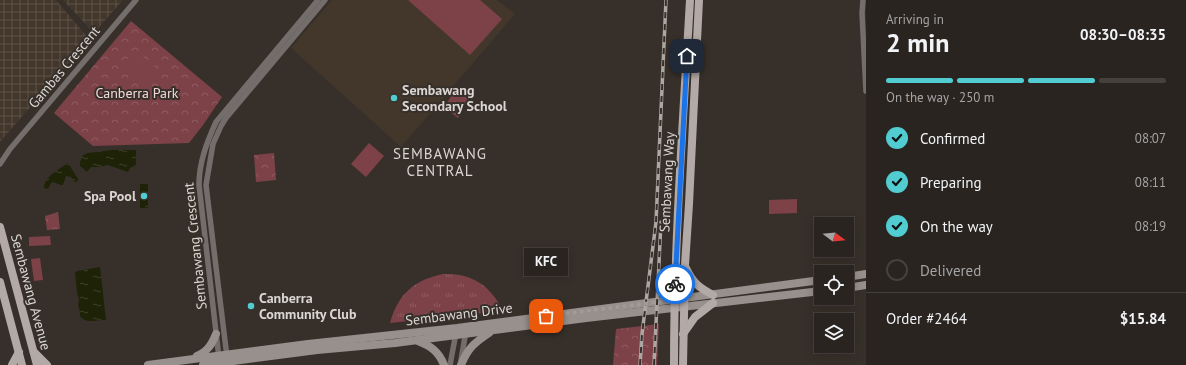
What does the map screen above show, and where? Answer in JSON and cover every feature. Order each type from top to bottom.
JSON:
[{"type":"main road","name":"Sembawang Way","points":[[674,365],[674,300],[690,0]]},
{"type":"main road","name":"Sembawang Way","points":[[683,365],[685,265],[699,0]]},
{"type":"main road","points":[[678,216],[680,217],[685,214],[689,204]]},
{"type":"main road","name":"Sembawang Avenue","points":[[0,227],[37,365]]},
{"type":"main road","points":[[683,334],[695,317],[713,299],[691,280],[685,265]]},
{"type":"main road","points":[[854,276],[866,274]]},
{"type":"main road","name":"Sembawang Drive","points":[[466,331],[491,331],[586,318],[674,309],[713,299],[814,281]]},
{"type":"main road","name":"Sembawang Avenue","points":[[0,282],[22,365]]},
{"type":"main road","points":[[854,287],[866,285]]},
{"type":"main road","name":"Sembawang Drive","points":[[203,365],[223,358],[466,331],[684,298],[713,299],[814,292]]},
{"type":"main road","points":[[461,365],[466,353],[473,343],[491,331]]},
{"type":"main road","name":"Sembawang Drive","points":[[148,365],[191,359],[312,351],[417,340],[456,332]]},
{"type":"main road","points":[[191,359],[204,353],[208,349],[216,334]]},
{"type":"main road","points":[[417,340],[428,344],[435,350],[444,365]]},
{"type":"main road","points":[[12,365],[18,352]]},
{"type":"main road","points":[[34,352],[47,365]]},
{"type":"street","name":"Gambas Crescent","points":[[0,164],[10,149],[136,0]]},
{"type":"street","name":"Sembawang Crescent","points":[[223,358],[216,334],[199,185],[200,166],[208,139],[216,122],[318,0]]},
{"type":"street","name":"Sembawang Crescent","points":[[223,358],[206,185],[210,152],[226,118],[325,0]]},
{"type":"street","points":[[863,0],[865,10],[862,13],[866,91]]},
{"type":"street","name":"Gambas Crescent","points":[[0,156],[10,149]]},
{"type":"street","points":[[461,365],[466,331]]},
{"type":"street","points":[[450,365],[456,332]]},
{"type":"shaded area","points":[[0,0],[56,0],[89,39],[0,142]]},
{"type":"shaded area","points":[[63,0],[123,0],[94,33]]},
{"type":"shaded area","name":"Sembawang Secondary School","points":[[332,0],[497,0],[515,14],[401,147],[291,48]]},
{"type":"green space","points":[[408,0],[480,0],[502,19],[470,55]]},
{"type":"green space","name":"Canberra Park","points":[[131,21],[222,97],[189,143],[93,146],[54,113]]},
{"type":"green space","points":[[135,50],[159,71],[148,84],[124,63]]},
{"type":"green space","points":[[456,89],[470,96],[458,118],[444,107]]},
{"type":"green space","points":[[369,143],[384,156],[366,177],[351,164]]},
{"type":"green space","points":[[274,153],[276,180],[256,182],[254,155]]},
{"type":"green space","points":[[797,199],[797,213],[769,214],[769,200]]},
{"type":"green space","points":[[58,212],[60,229],[47,230],[45,216]]},
{"type":"green space","points":[[50,236],[51,245],[29,246],[29,237]]},
{"type":"green space","points":[[40,258],[43,280],[34,281],[31,259]]},
{"type":"green space","points":[[443,274],[463,276],[479,282],[492,294],[503,311],[390,323],[398,304],[409,290],[424,280]]},
{"type":"green space","points":[[659,324],[657,365],[613,365],[616,329]]},
{"type":"water","points":[[112,150],[136,150],[136,165],[130,168],[128,172],[108,165],[91,167],[87,172],[80,166],[83,155]]},
{"type":"water","points":[[68,163],[78,179],[77,182],[73,181],[71,177],[66,176],[63,185],[53,182],[48,189],[44,188],[49,176]]},
{"type":"water","name":"Spa Pool","points":[[140,184],[148,184],[148,208],[140,208]]},
{"type":"water","points":[[100,267],[106,320],[89,321],[80,316],[75,273],[77,271]]},
{"type":"railway","points":[[640,365],[642,334],[656,222],[666,0]]},
{"type":"railway","points":[[654,365],[661,222]]},
{"type":"way so far","points":[[546,316],[674,300],[675,284]]},
{"type":"place","name":"Sembawang Secondary School","points":[[394,98]]},
{"type":"place","name":"Spa Pool","points":[[144,196]]},
{"type":"place","name":"Canberra Community Club","points":[[251,306]]},
{"type":"place","name":"KFC","points":[[546,316]]},
{"type":"district","name":"SEMBAWANG CENTRAL","points":[[440,162]]},
{"type":"route","points":[[675,284],[687,56]]}]
